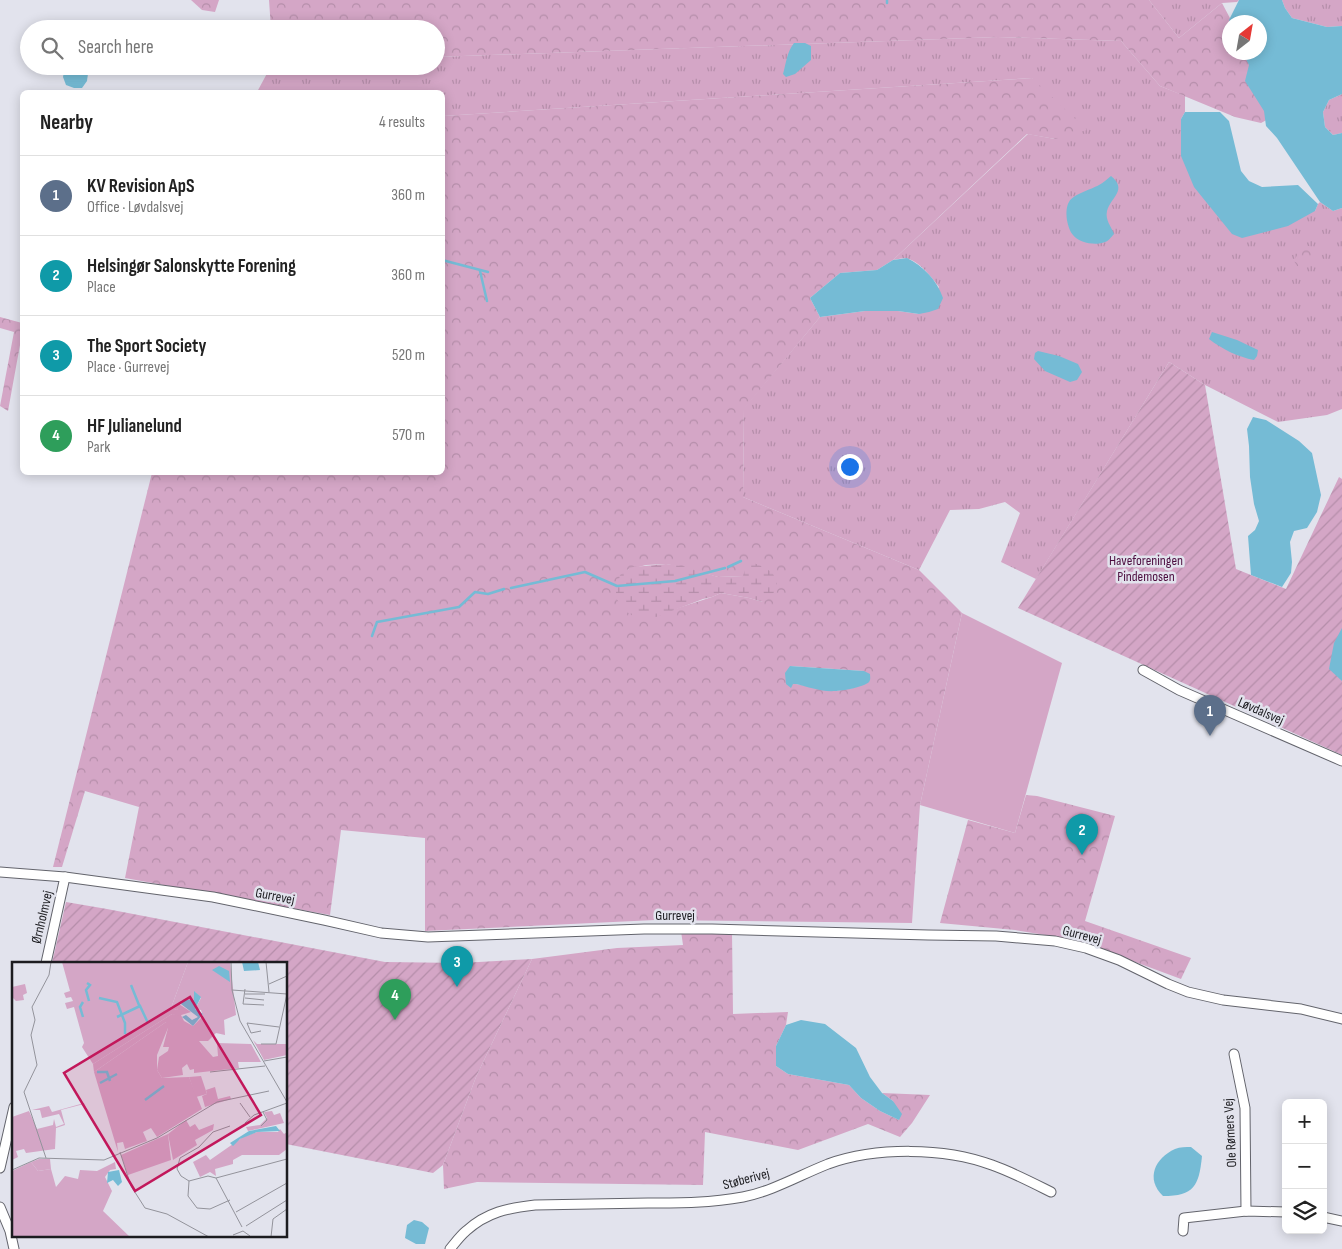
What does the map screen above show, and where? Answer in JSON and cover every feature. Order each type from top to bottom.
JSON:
[{"type":"street","name":"Løvdalsvej","points":[[1143,670],[1180,690],[1342,761]]},
{"type":"street","name":"Gurrevej","points":[[0,872],[65,877],[213,897],[381,933],[428,937],[644,929],[712,929],[996,936],[1055,941],[1086,948],[1119,960],[1188,992],[1223,1000],[1302,1010],[1342,1019]]},
{"type":"street","name":"Ørnholmvej","points":[[46,962],[65,877]]},
{"type":"street","name":"Ole Rømers Vej","points":[[1234,1054],[1245,1108],[1246,1210]]},
{"type":"street","points":[[0,1168],[12,1115]]},
{"type":"street","name":"Støberivej","points":[[450,1249],[466,1231],[486,1217],[510,1208],[535,1205],[708,1202],[745,1196],[776,1186],[828,1164],[856,1156],[888,1152],[923,1152],[968,1158],[991,1164],[1051,1192]]},
{"type":"street","points":[[0,1207],[10,1231],[14,1249]]},
{"type":"street","points":[[1183,1231],[1184,1218],[1246,1210],[1282,1212]]},
{"type":"street","points":[[1327,1218],[1342,1221]]},
{"type":"green space","points":[[191,0],[219,0],[215,12],[202,10]]},
{"type":"green space","points":[[269,0],[1149,0],[1179,38],[1222,3],[1228,15],[1222,15],[1222,60],[1252,60],[1279,113],[1261,123],[1235,117],[1160,86],[1121,41],[998,37],[445,57],[445,20],[270,20]]},
{"type":"green space","points":[[1149,0],[1239,0],[1237,2],[1222,3],[1179,38]]},
{"type":"green space","points":[[1282,0],[1342,0],[1342,26],[1327,27],[1292,18]]},
{"type":"green space","points":[[998,37],[1121,41],[1160,86],[1185,96],[1185,112],[1181,119],[1181,156],[1315,211],[1320,202],[1333,211],[1342,208],[1342,409],[1327,415],[1278,422],[1205,385],[1169,362],[1036,579],[1001,562],[1020,513],[1005,502],[979,509],[950,510],[919,570],[743,497],[744,408],[820,317],[865,311],[898,311],[919,314],[939,287],[913,261],[905,258],[893,260],[1028,134],[1055,139],[1032,78],[445,116],[445,90],[258,90],[266,75],[445,75],[445,57]]},
{"type":"green space","points":[[1032,78],[1087,130],[1055,139],[1027,134],[893,260],[877,270],[840,273],[810,298],[820,317],[744,409],[743,497],[919,570],[962,613],[920,805],[912,923],[655,920],[425,931],[425,838],[341,830],[330,915],[125,878],[139,807],[85,791],[62,867],[53,867],[151,475],[445,475],[445,116]],"holes":[[[666,564],[718,577],[743,576],[763,602],[721,593],[675,609],[627,570],[646,565]],[[790,666],[864,671],[853,688],[835,691],[793,684]]]},
{"type":"green space","points":[[1342,94],[1342,133],[1333,135],[1325,127],[1323,112],[1329,100]]},
{"type":"green space","points":[[1309,246],[1316,254],[1311,264],[1304,268],[1297,266],[1294,261],[1301,248]]},
{"type":"green space","points":[[0,317],[20,322],[20,345],[8,411],[0,406],[14,332],[0,328]]},
{"type":"green space","name":"Haveforeningen Pindemosen","points":[[1169,362],[1205,385],[1236,569],[1286,589],[1339,477],[1342,479],[1342,755],[1018,608]]},
{"type":"green space","points":[[751,562],[772,573],[777,582],[773,594],[763,602],[721,593],[656,617],[633,616],[627,612],[615,597],[620,575],[633,567],[666,564],[682,566],[718,577],[743,576]]},
{"type":"green space","points":[[962,613],[1062,663],[1015,833],[920,805]]},
{"type":"green space","points":[[1026,795],[1037,796],[1115,816],[1085,921],[1191,958],[1181,979],[1076,940],[1015,930],[940,923],[968,820],[1015,833]]},
{"type":"green space","points":[[66,902],[385,962],[461,963],[532,959],[476,1077],[443,1165],[433,1173],[288,1144],[288,962],[52,962]]},
{"type":"green space","points":[[681,931],[732,932],[733,1014],[788,1012],[786,1025],[776,1046],[776,1066],[788,1074],[849,1085],[861,1098],[880,1111],[899,1120],[893,1101],[882,1093],[930,1095],[912,1123],[900,1137],[868,1124],[798,1150],[705,1132],[703,1185],[477,1182],[444,1189],[443,1165],[476,1077],[532,959],[617,948],[683,945]]},
{"type":"water","points":[[1239,0],[1282,0],[1292,18],[1327,27],[1342,26],[1342,94],[1329,100],[1323,112],[1325,127],[1333,135],[1342,133],[1342,208],[1333,211],[1320,202],[1277,138],[1266,126],[1264,111],[1245,81],[1249,65],[1246,60],[1267,60],[1267,15],[1232,15]]},
{"type":"water","points":[[794,43],[805,43],[811,46],[811,60],[795,74],[786,77],[783,74],[788,54]]},
{"type":"water","points":[[63,75],[88,75],[87,81],[82,88],[66,85]]},
{"type":"water","points":[[1185,112],[1220,112],[1229,121],[1241,171],[1249,181],[1262,187],[1298,185],[1318,204],[1315,211],[1288,226],[1242,238],[1232,234],[1194,187],[1181,156],[1181,119]]},
{"type":"water","points":[[1111,176],[1118,185],[1117,193],[1107,211],[1108,220],[1114,234],[1108,241],[1097,244],[1079,240],[1073,235],[1068,224],[1067,205],[1074,197],[1100,184]]},
{"type":"water","points":[[907,258],[924,269],[937,285],[943,298],[938,309],[919,314],[898,311],[865,311],[820,317],[810,298],[840,273],[877,270],[893,260]]},
{"type":"water","points":[[1212,332],[1237,340],[1258,350],[1257,356],[1254,360],[1225,349],[1209,339]]},
{"type":"water","points":[[1038,351],[1059,356],[1078,364],[1082,372],[1077,380],[1070,382],[1045,371],[1034,359],[1035,353]]},
{"type":"water","points":[[1253,417],[1266,420],[1299,441],[1312,453],[1321,495],[1317,512],[1307,528],[1294,531],[1290,542],[1291,573],[1282,587],[1251,575],[1248,536],[1255,530],[1259,521],[1250,477],[1247,429]]},
{"type":"water","points":[[1342,628],[1342,681],[1329,669],[1334,643]]},
{"type":"water","points":[[790,666],[864,671],[870,674],[870,679],[863,686],[838,691],[820,690],[796,684],[793,684],[791,688],[786,684],[785,673]]},
{"type":"water","points":[[801,1020],[825,1024],[856,1048],[870,1077],[882,1093],[893,1101],[902,1114],[899,1120],[880,1111],[861,1098],[849,1085],[788,1074],[776,1066],[776,1046],[786,1025]]},
{"type":"water","points":[[1191,1147],[1202,1156],[1197,1182],[1182,1194],[1163,1196],[1154,1183],[1155,1170],[1158,1163],[1175,1149]]},
{"type":"water","points":[[414,1220],[422,1222],[429,1228],[425,1244],[416,1244],[405,1238],[407,1225]]},
{"type":"waterway","points":[[445,261],[488,272]]},
{"type":"waterway","points":[[480,271],[487,301]]},
{"type":"waterway","points":[[728,567],[741,561]]},
{"type":"waterway","points":[[511,588],[585,572],[617,586],[675,581],[725,568]]},
{"type":"waterway","points":[[372,636],[377,622],[459,607],[475,592],[488,594],[504,589]]},
{"type":"place","name":"KV Revision ApS","points":[[1210,736]]},
{"type":"place","name":"Helsingør Salonskytte Forening","points":[[1082,855]]},
{"type":"place","name":"The Sport Society","points":[[457,987]]},
{"type":"place","name":"HF Julianelund","points":[[395,1020]]}]
